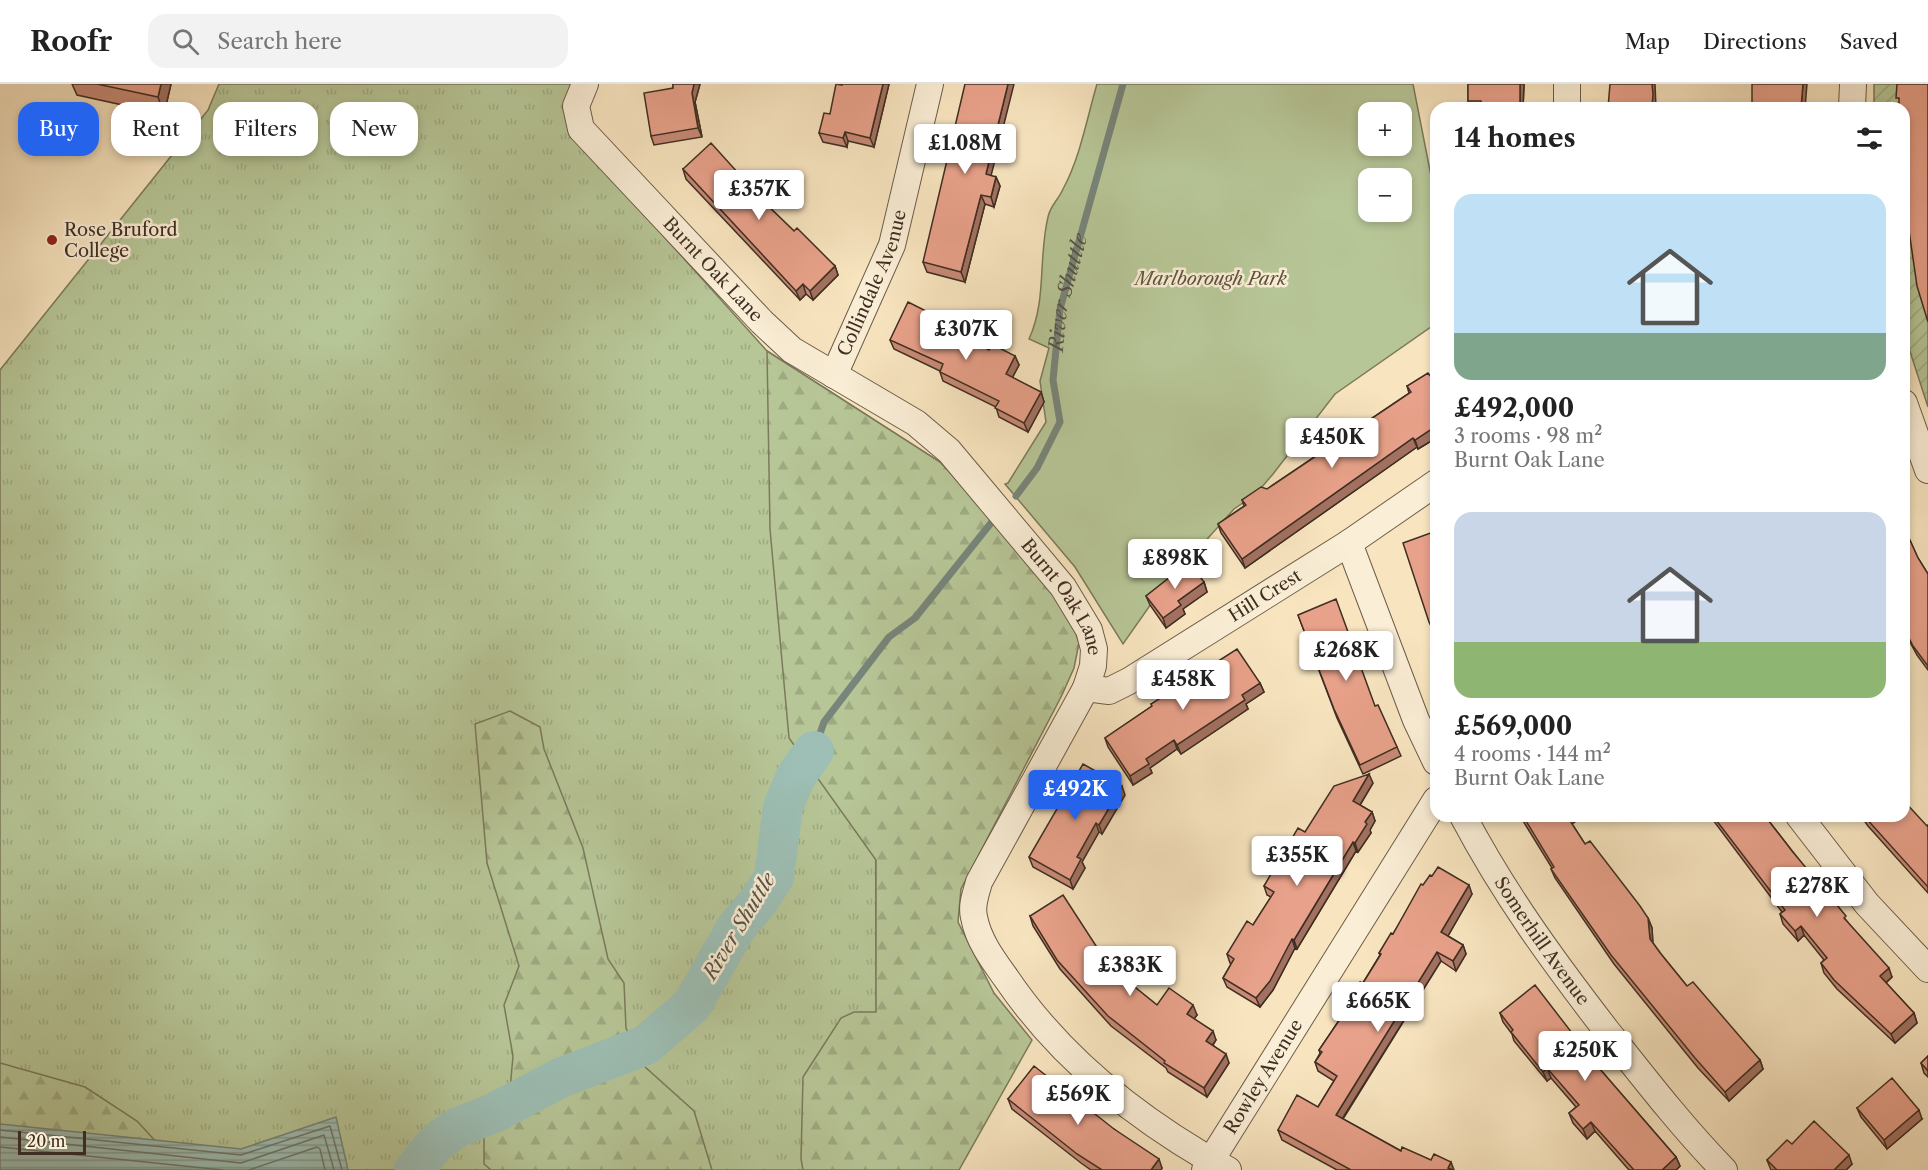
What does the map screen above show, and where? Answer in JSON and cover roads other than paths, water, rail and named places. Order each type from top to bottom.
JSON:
[{"type":"street","name":"Burnt Oak Lane","points":[[585,84],[576,106],[581,129],[780,340],[916,423],[949,451],[1058,581],[1077,607],[1092,641],[1093,666],[1086,688],[979,882],[973,903],[974,917],[992,957],[1050,1034],[1119,1100],[1215,1167]]},
{"type":"street","name":"Collindale Avenue","points":[[834,375],[892,245],[930,84]]},
{"type":"street","points":[[1567,84],[1567,102]]},
{"type":"street","points":[[1852,102],[1853,84]]},
{"type":"street","points":[[1910,420],[1928,470]]},
{"type":"street","name":"Hill Crest","points":[[1086,688],[1109,691],[1129,681],[1349,543],[1430,487]]},
{"type":"street","points":[[1349,543],[1416,720],[1430,749]]},
{"type":"street","name":"Rowley Avenue","points":[[1215,1167],[1430,810]]},
{"type":"street","name":"Somerhill Avenue","points":[[1465,822],[1503,890],[1570,983],[1648,1083],[1724,1170]]},
{"type":"street","points":[[1804,822],[1867,904],[1928,969]]},
{"type":"water","points":[[336,1117],[348,1170],[0,1170],[0,1124],[241,1149]]},
{"type":"waterway","name":"River Shuttle","points":[[1016,496],[1037,468],[1060,422],[1053,380],[1060,309],[1123,84]]},
{"type":"waterway","name":"River Shuttle","points":[[814,751],[824,722],[889,637],[915,618],[995,518]]},
{"type":"waterway","name":"River Shuttle","points":[[414,1170],[435,1144],[456,1128],[494,1113],[560,1078],[646,1045],[692,1005],[736,928],[758,902],[774,877],[783,807],[796,776],[814,751]]},
{"type":"place","name":"Rose Bruford College","points":[[52,240]]},
{"type":"park label","name":"Marlborough Park","points":[[1211,279]]}]
